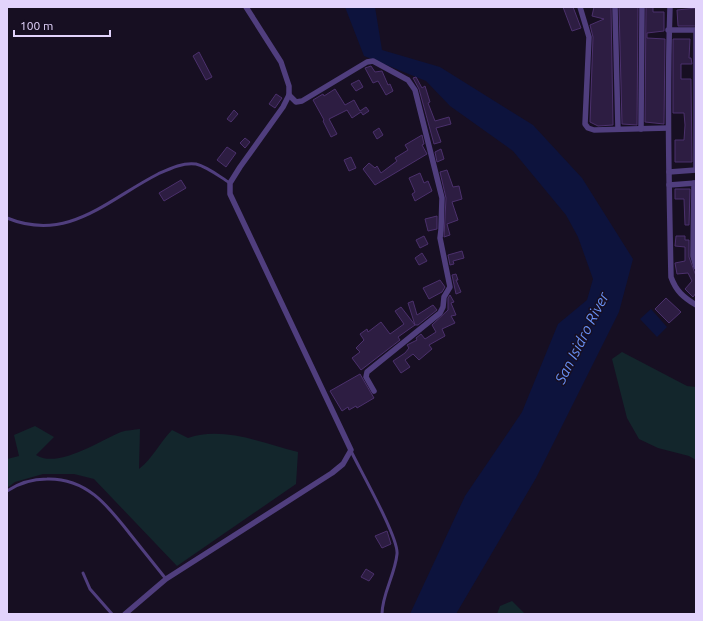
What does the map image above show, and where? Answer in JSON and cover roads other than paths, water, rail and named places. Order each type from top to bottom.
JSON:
[{"type":"street","points":[[125,614],[166,579],[332,473],[343,464],[351,450],[232,200],[230,184],[262,134],[283,107],[289,95],[289,86],[281,62],[246,7]]},
{"type":"street","points":[[580,7],[589,37],[586,124],[588,128],[594,130],[668,128]]},
{"type":"street","points":[[615,7],[618,129]]},
{"type":"street","points":[[641,129],[642,7]]},
{"type":"street","points":[[672,7],[668,30],[671,277],[675,289],[684,298],[696,305]]},
{"type":"street","points":[[668,30],[696,30],[696,170],[669,172]]},
{"type":"street","points":[[289,95],[296,102],[302,101],[370,61],[376,62],[408,80],[415,90],[442,198],[440,238],[450,287],[444,297],[440,314],[366,372],[366,377],[374,391]]},
{"type":"street","points":[[669,185],[695,183],[693,256],[696,267]]},
{"type":"lane","points":[[7,218],[20,223],[43,226],[69,222],[93,213],[168,170],[187,164],[205,168],[230,184]]},
{"type":"lane","points":[[351,450],[397,545],[396,563],[382,606],[382,614]]},
{"type":"lane","points":[[7,491],[30,480],[40,479],[51,479],[76,483],[87,489],[95,494],[112,511],[166,579]]},
{"type":"lane","points":[[83,573],[90,589],[112,614]]},
{"type":"water","name":"San Isidro River","points":[[345,7],[375,7],[382,50],[440,67],[533,125],[582,178],[633,259],[619,312],[536,478],[456,614],[410,614],[465,496],[522,412],[558,324],[587,300],[593,279],[578,237],[566,215],[513,151],[450,106],[426,81],[364,56]]},
{"type":"water","points":[[651,309],[667,327],[657,337],[640,319]]}]
